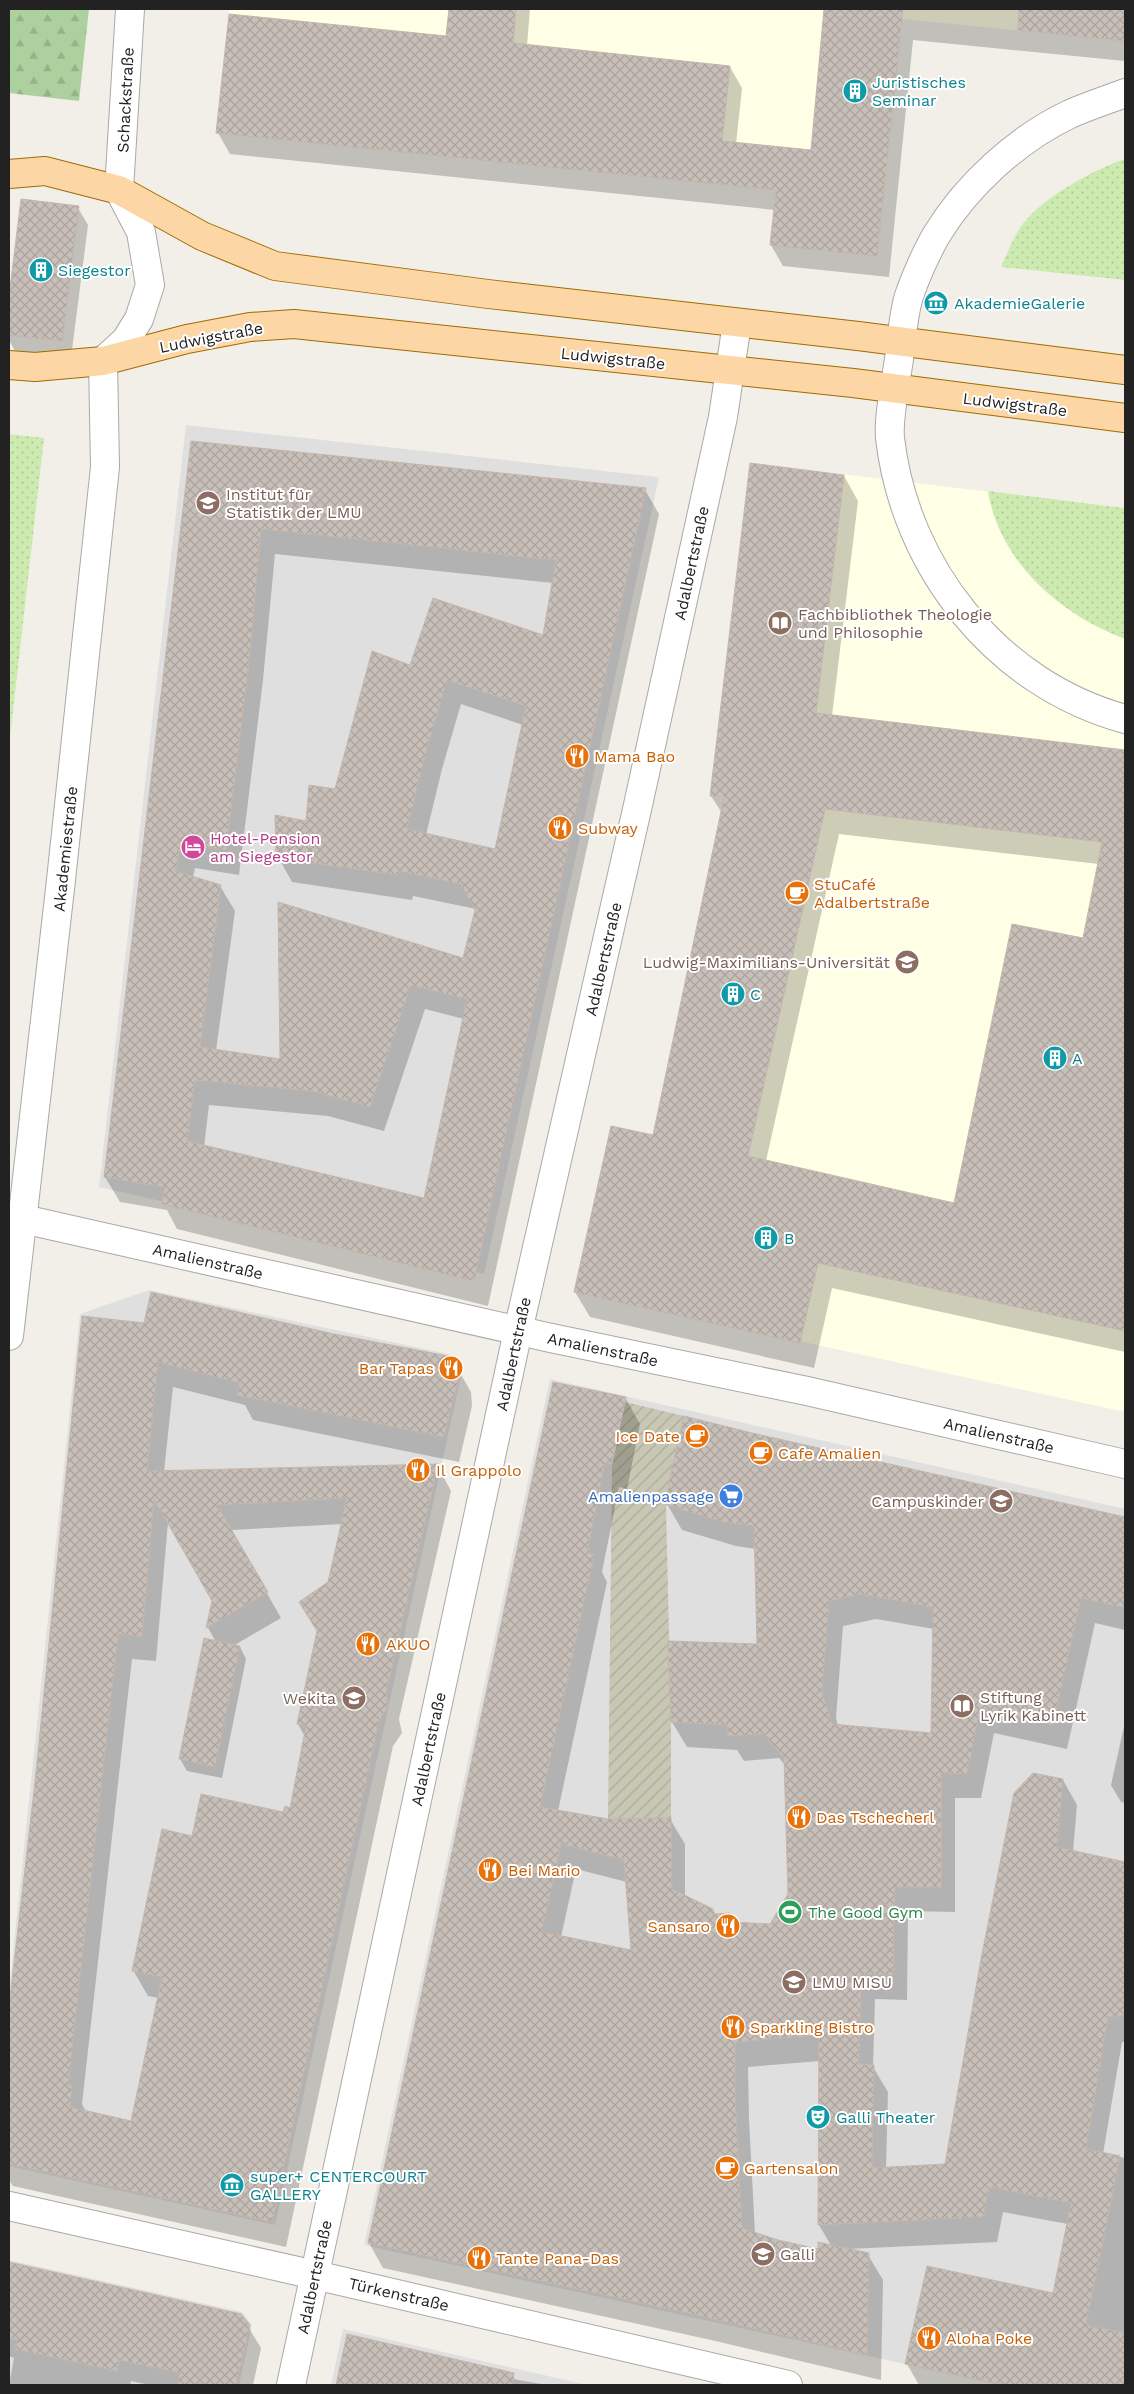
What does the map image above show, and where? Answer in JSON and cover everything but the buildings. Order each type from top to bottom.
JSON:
[{"type":"main road","points":[[9,174],[45,171],[119,190],[202,236],[275,266],[488,294],[1125,370]]},
{"type":"main road","name":"Ludwigstraße","points":[[9,364],[35,367],[102,361],[187,339],[250,327],[294,324],[895,388],[1125,418]]},
{"type":"street","name":"Schackstraße","points":[[119,190],[130,9]]},
{"type":"street","points":[[1125,93],[1069,114],[1018,146],[973,187],[936,235],[909,296],[901,342],[890,436],[902,500],[922,550],[950,596],[985,637],[1026,672],[1072,699],[1125,719]]},
{"type":"street","points":[[102,361],[126,340],[139,319],[150,285],[142,232],[119,190]]},
{"type":"street","name":"Adalbertstraße","points":[[291,2385],[518,1331],[723,417],[737,323]]},
{"type":"street","name":"Akademiestraße","points":[[9,1336],[105,467],[102,361]]},
{"type":"street","name":"Amalienstraße","points":[[23,1219],[518,1331],[807,1391],[1125,1464]]},
{"type":"street","name":"Türkenstraße","points":[[9,2206],[788,2385]]},
{"type":"shaded area","points":[[229,9],[1125,9],[1125,41],[902,19],[877,256],[770,245],[776,190],[216,133]]},
{"type":"shaded area","points":[[186,425],[659,477],[484,1274],[99,1187]]},
{"type":"shaded area","name":"Ludwig-Maximilians-Universität","points":[[750,463],[1125,508],[1125,1412],[574,1292],[611,1126],[653,1135],[723,798],[710,796]]},
{"type":"shaded area","points":[[149,1290],[453,1355],[462,1371],[275,2225],[9,2166],[9,1991],[80,1314]]},
{"type":"shaded area","points":[[550,1379],[1125,1509],[1125,2385],[1000,2385],[364,2245]]},
{"type":"shaded area","points":[[625,1402],[684,1416],[669,1481],[666,1505],[671,1722],[671,1818],[608,1819],[612,1464]]},
{"type":"shaded area","points":[[9,2260],[242,2312],[252,2325],[239,2385],[9,2385]]},
{"type":"shaded area","points":[[343,2329],[587,2385],[331,2385]]},
{"type":"green space","points":[[9,9],[89,9],[79,101],[9,93]]},
{"type":"green space","points":[[1125,159],[1125,280],[1001,267],[1012,242],[1028,217],[1053,196],[1083,178]]},
{"type":"green space","points":[[9,434],[44,438],[9,746]]},
{"type":"green space","points":[[988,491],[1125,508],[1125,639],[1101,629],[1078,616],[1037,583],[1019,563],[1005,541],[994,517]]},
{"type":"place","name":"Juristisches Seminar","points":[[855,91]]},
{"type":"place","name":"Siegestor","points":[[41,270]]},
{"type":"place","name":"AkademieGalerie","points":[[936,303]]},
{"type":"place","name":"Institut für Statistik der LMU","points":[[208,503]]},
{"type":"place","name":"Fachbibliothek Theologie und Philosophie","points":[[780,623]]},
{"type":"place","name":"Mama Bao","points":[[577,756]]},
{"type":"place","name":"Subway","points":[[560,828]]},
{"type":"place","name":"Hotel-Pension am Siegestor","points":[[193,847]]},
{"type":"place","name":"StuCafé Adalbertstraße","points":[[797,893]]},
{"type":"place","name":"Ludwig-Maximilians-Universität","points":[[907,962]]},
{"type":"place","name":"C","points":[[733,994]]},
{"type":"place","name":"A","points":[[1055,1058]]},
{"type":"place","name":"B","points":[[766,1238]]},
{"type":"place","name":"Bar Tapas","points":[[451,1368]]},
{"type":"place","name":"Ice Date","points":[[697,1436]]},
{"type":"place","name":"Cafe Amalien","points":[[761,1453]]},
{"type":"place","name":"Il Grappolo","points":[[418,1470]]},
{"type":"place","name":"Amalienpassage","points":[[731,1496]]},
{"type":"place","name":"Campuskinder","points":[[1001,1501]]},
{"type":"place","name":"AKUO","points":[[368,1644]]},
{"type":"place","name":"Wekita","points":[[354,1698]]},
{"type":"place","name":"Stiftung Lyrik Kabinett","points":[[962,1706]]},
{"type":"place","name":"Das Tschecherl","points":[[799,1817]]},
{"type":"place","name":"Bei Mario","points":[[490,1870]]},
{"type":"place","name":"The Good Gym","points":[[790,1912]]},
{"type":"place","name":"Sansaro","points":[[728,1926]]},
{"type":"place","name":"LMU MISU","points":[[794,1982]]},
{"type":"place","name":"Sparkling Bistro","points":[[733,2027]]},
{"type":"place","name":"Galli Theater","points":[[818,2117]]},
{"type":"place","name":"Gartensalon","points":[[727,2168]]},
{"type":"place","name":"super+ CENTERCOURT GALLERY","points":[[232,2185]]},
{"type":"place","name":"Galli","points":[[763,2254]]},
{"type":"place","name":"Tante Pana-Das","points":[[479,2258]]},
{"type":"place","name":"Aloha Poke","points":[[929,2338]]}]
